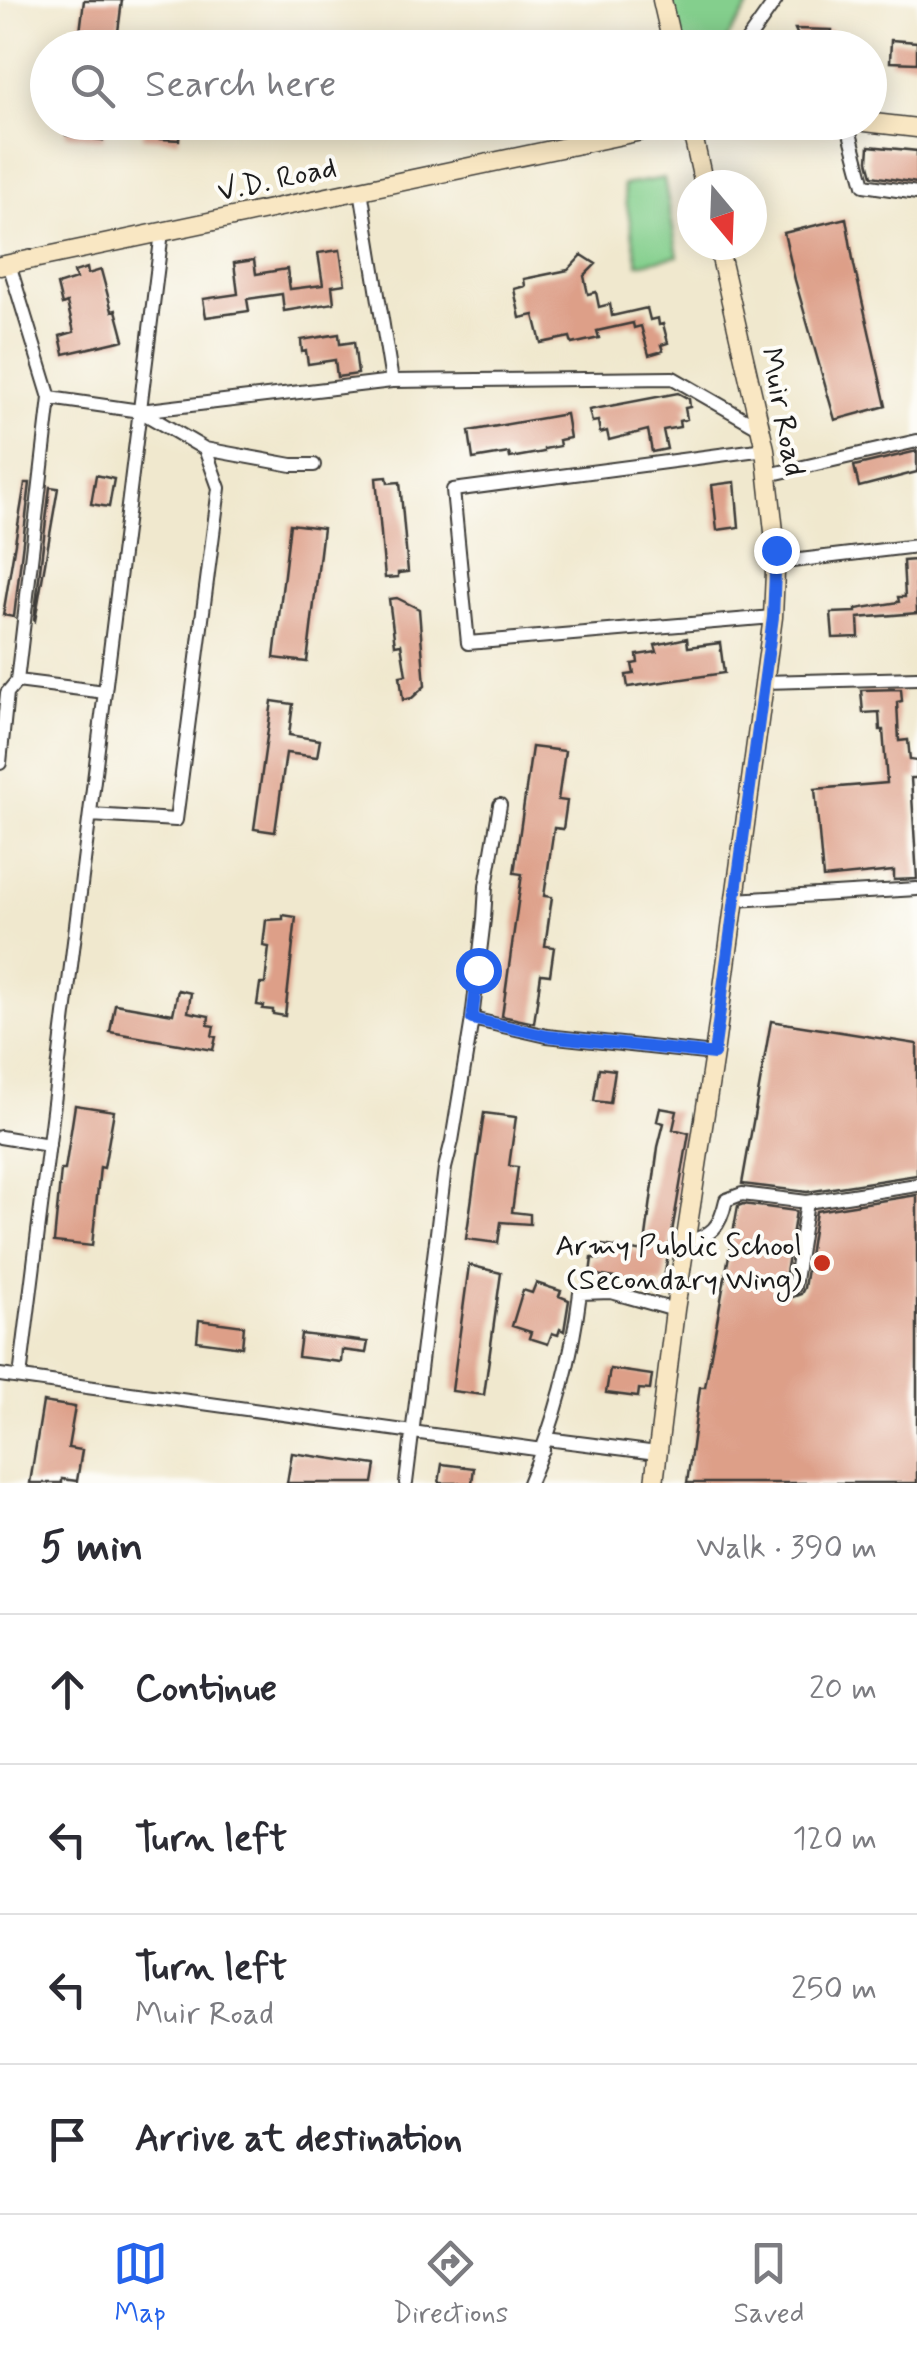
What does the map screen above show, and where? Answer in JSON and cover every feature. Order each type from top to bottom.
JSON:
[{"type":"main road","points":[[662,0],[669,30]]},
{"type":"main road","points":[[887,125],[917,128]]},
{"type":"main road","name":"V.D. Road","points":[[5,265],[600,140]]},
{"type":"main road","points":[[692,140],[700,170]]},
{"type":"main road","name":"Muir Road","points":[[654,1483],[773,617],[776,550],[766,449],[721,260]]},
{"type":"street","points":[[755,30],[776,0]]},
{"type":"street","points":[[852,140],[864,186],[917,193]]},
{"type":"street","points":[[360,190],[392,380]]},
{"type":"street","points":[[20,1377],[162,232]]},
{"type":"street","points":[[0,763],[6,693],[17,681],[50,398],[5,265]]},
{"type":"street","points":[[50,398],[140,411],[392,380],[673,378],[760,428]]},
{"type":"street","points":[[140,411],[205,449],[292,465],[314,465]]},
{"type":"street","points":[[768,475],[917,441]]},
{"type":"street","points":[[90,815],[176,820],[219,488],[205,449]]},
{"type":"street","points":[[766,449],[453,490],[468,643],[773,617]]},
{"type":"street","points":[[775,563],[917,546]]},
{"type":"street","points":[[764,682],[917,678]]},
{"type":"street","points":[[17,681],[105,692]]},
{"type":"street","points":[[406,1483],[445,1168],[472,1019],[486,886],[500,805]]},
{"type":"street","points":[[735,900],[917,889]]},
{"type":"street","points":[[472,1019],[547,1036],[714,1054]]},
{"type":"street","points":[[0,1137],[49,1145]]},
{"type":"street","points":[[685,1244],[702,1238],[719,1225],[726,1200],[742,1194],[807,1202],[917,1185]]},
{"type":"street","points":[[794,1287],[807,1202]]},
{"type":"street","points":[[529,1483],[569,1367],[580,1294],[611,1292],[675,1310]]},
{"type":"street","points":[[0,1375],[414,1432],[658,1452]]},
{"type":"green space","points":[[668,0],[753,0],[733,30],[674,30]]},
{"type":"green space","points":[[664,178],[677,256],[638,264],[623,185]]},
{"type":"building","points":[[84,0],[122,0],[118,30],[80,30]]},
{"type":"building","points":[[891,40],[917,42],[917,63],[890,62]]},
{"type":"building","points":[[869,146],[917,151],[917,183],[872,176]]},
{"type":"building","points":[[846,218],[886,406],[835,420],[784,233]]},
{"type":"building","points":[[340,250],[345,284],[332,286],[334,303],[284,311],[282,294],[247,299],[249,311],[206,317],[203,299],[238,294],[234,263],[254,260],[256,274],[287,269],[290,289],[323,285],[318,253]]},
{"type":"building","points":[[582,255],[596,264],[584,276],[588,294],[596,292],[599,307],[610,304],[612,316],[647,308],[650,320],[658,318],[659,325],[663,324],[668,343],[661,345],[663,351],[649,355],[641,326],[634,328],[633,323],[597,331],[599,338],[572,344],[570,337],[541,343],[534,315],[520,318],[514,289],[525,286],[524,279],[568,270]]},
{"type":"building","points":[[87,268],[88,274],[101,270],[124,340],[64,354],[60,336],[74,332],[67,303],[62,305],[57,285],[76,279],[74,272]]},
{"type":"building","points":[[339,334],[340,344],[354,342],[358,374],[337,377],[335,360],[308,364],[306,351],[302,352],[301,340]]},
{"type":"building","points":[[678,393],[689,399],[690,407],[685,408],[687,419],[679,421],[680,427],[663,430],[667,449],[652,452],[648,430],[609,440],[607,431],[600,433],[598,421],[592,422],[589,410]]},
{"type":"building","points":[[566,414],[570,438],[559,440],[560,446],[510,458],[509,453],[473,459],[469,431]]},
{"type":"building","points":[[917,451],[917,472],[859,487],[854,466]]},
{"type":"building","points":[[96,475],[114,479],[109,507],[91,504]]},
{"type":"building","points":[[387,477],[388,483],[400,482],[408,572],[385,578],[376,478]]},
{"type":"building","points":[[735,482],[739,527],[717,530],[712,485]]},
{"type":"building","points":[[25,483],[30,483],[14,617],[3,615]]},
{"type":"building","points":[[50,487],[58,488],[35,621],[34,620]]},
{"type":"building","points":[[290,524],[323,528],[307,662],[274,658]]},
{"type":"building","points":[[915,560],[917,613],[858,618],[859,637],[833,638],[831,613],[856,612],[899,602],[898,597],[905,597],[903,561]]},
{"type":"building","points":[[397,598],[419,609],[425,686],[412,698],[403,700],[400,676],[406,675],[401,644],[395,645],[389,599]]},
{"type":"building","points":[[687,638],[688,647],[720,643],[724,673],[628,687],[626,675],[634,674],[632,664],[638,663],[637,655],[657,652],[655,645]]},
{"type":"building","points":[[901,689],[902,701],[897,702],[899,741],[908,740],[910,760],[917,761],[917,778],[911,778],[917,879],[894,880],[894,871],[823,878],[815,789],[887,783],[879,712],[863,713],[861,690]]},
{"type":"building","points":[[272,701],[293,704],[289,735],[320,740],[317,757],[286,753],[275,832],[254,829]]},
{"type":"building","points":[[532,747],[565,751],[558,800],[567,801],[563,829],[554,828],[544,896],[552,897],[545,946],[554,947],[550,975],[541,974],[534,1023],[502,1016],[522,874],[514,873]]},
{"type":"building","points":[[283,915],[296,917],[285,1016],[257,1005],[260,984],[265,984],[269,947],[263,946],[266,920],[283,919]]},
{"type":"building","points":[[178,990],[191,993],[188,1012],[209,1016],[208,1025],[214,1026],[212,1036],[216,1037],[213,1050],[110,1032],[115,1004],[173,1014]]},
{"type":"building","points":[[771,1021],[917,1044],[917,1175],[807,1192],[742,1184]]},
{"type":"building","points":[[599,1068],[615,1070],[610,1103],[594,1101]]},
{"type":"building","points":[[75,1105],[114,1111],[104,1168],[100,1167],[92,1246],[54,1242],[61,1170],[65,1170]]},
{"type":"building","points":[[660,1108],[677,1111],[673,1129],[689,1133],[663,1284],[633,1280],[633,1284],[590,1274],[592,1258],[600,1259],[602,1245],[644,1252],[664,1123],[657,1121]]},
{"type":"building","points":[[484,1113],[516,1117],[509,1166],[518,1167],[512,1212],[530,1214],[530,1224],[501,1222],[498,1243],[466,1239]]},
{"type":"building","name":"Army Public School (Secondary Wing)","points":[[917,1195],[917,1483],[687,1483],[700,1387],[705,1387],[738,1206],[796,1211],[784,1286],[793,1297],[804,1288],[816,1211]]},
{"type":"building","points":[[469,1265],[501,1273],[484,1395],[452,1391]]},
{"type":"building","points":[[536,1283],[561,1291],[559,1296],[569,1300],[564,1331],[552,1333],[548,1344],[529,1338],[531,1332],[512,1326],[523,1290],[532,1293]]},
{"type":"building","points":[[199,1320],[244,1326],[242,1347],[197,1341]]},
{"type":"building","points":[[301,1334],[368,1342],[366,1353],[342,1350],[341,1362],[298,1357]]},
{"type":"building","points":[[610,1369],[652,1375],[650,1390],[639,1389],[638,1397],[606,1393]]},
{"type":"building","points":[[43,1402],[75,1407],[68,1448],[82,1450],[77,1481],[30,1483]]},
{"type":"building","points":[[292,1453],[376,1465],[373,1483],[287,1483]]},
{"type":"building","points":[[442,1464],[474,1468],[472,1483],[439,1483]]},
{"type":"place","name":"Army Public School (Secondary Wing)","points":[[822,1263]]},
{"type":"route","points":[[478,970],[472,1019],[547,1036],[714,1054],[773,617],[776,550]]}]
